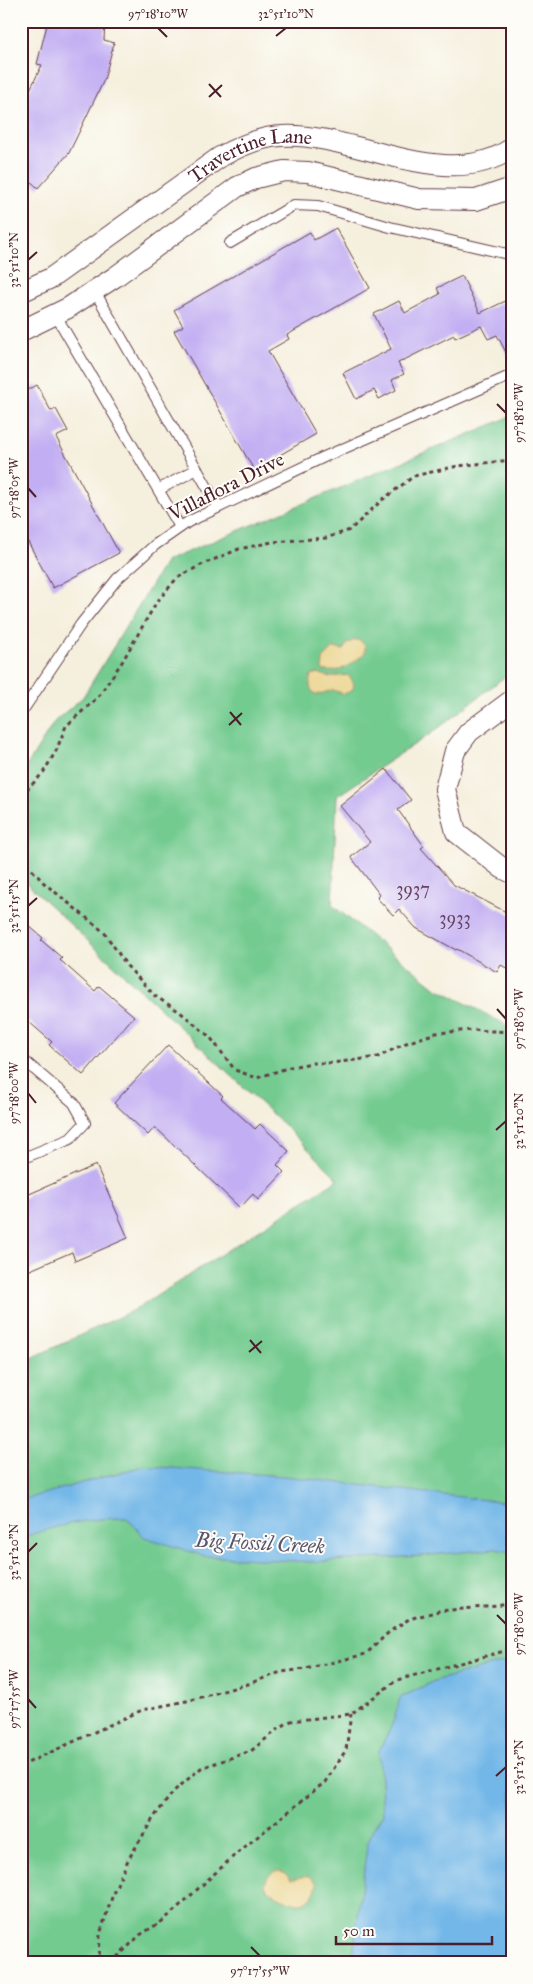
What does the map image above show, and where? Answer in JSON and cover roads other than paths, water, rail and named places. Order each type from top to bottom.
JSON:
[{"type":"street","name":"Travertine Lane","points":[[21,292],[51,278],[220,156],[244,145],[280,136],[314,137],[424,164],[470,165],[504,153],[512,148]]},
{"type":"street","name":"Travertine Lane","points":[[21,331],[55,314],[94,290],[238,187],[256,178],[284,171],[308,172],[419,198],[476,200],[512,188]]},
{"type":"street","points":[[512,700],[469,732],[455,751],[445,789],[456,832],[502,868],[512,873]]},
{"type":"lane","points":[[230,242],[294,205],[318,206],[390,227],[512,255]]},
{"type":"lane","points":[[94,290],[218,506]]},
{"type":"lane","points":[[55,314],[180,527]]},
{"type":"lane","name":"Villaflora Drive","points":[[21,713],[81,624],[117,579],[180,527],[218,506],[324,457],[512,375]]},
{"type":"lane","points":[[158,490],[197,469]]},
{"type":"lane","points":[[21,1058],[74,1103],[84,1123],[70,1139],[21,1159]]},
{"type":"water","name":"Big Fossil Creek","points":[[143,1466],[284,1476],[512,1503],[512,1552],[495,1549],[421,1556],[311,1562],[204,1556],[144,1537],[127,1518],[99,1519],[73,1523],[21,1538],[21,1500]]},
{"type":"water","points":[[512,1660],[512,1939],[505,1963],[352,1963],[367,1845],[373,1829],[383,1814],[379,1751],[394,1720],[400,1698],[434,1681]]}]
